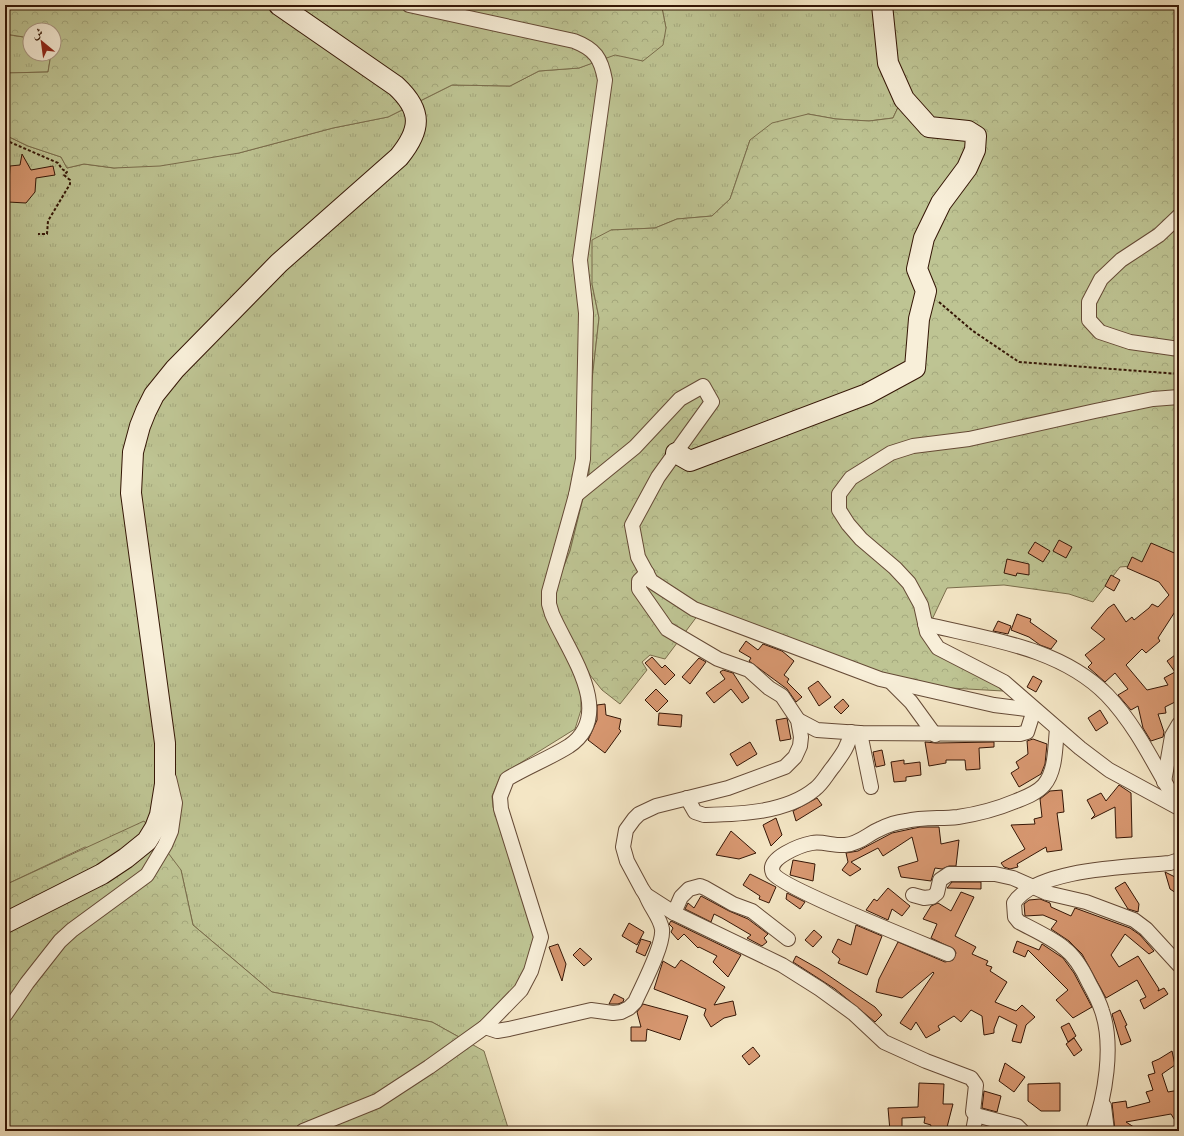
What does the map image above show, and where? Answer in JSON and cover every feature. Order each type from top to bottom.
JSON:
[{"type":"street","points":[[5,1015],[27,983],[60,941],[72,930],[147,875],[165,845],[174,816],[175,803],[166,763],[131,493],[133,452],[140,426],[154,396],[175,368],[278,263],[399,157],[408,146],[417,127],[412,106],[405,94],[279,5]]},
{"type":"street","points":[[303,1131],[377,1101],[429,1067],[485,1027],[521,990],[531,971],[541,937],[501,809],[500,797],[507,779],[569,745],[578,737],[587,723],[590,713],[586,683],[559,632],[549,604],[549,592],[576,495],[583,459],[586,313],[580,260],[605,80],[602,66],[596,55],[591,50],[574,41],[409,5]]},
{"type":"street","points":[[676,452],[690,461],[867,394],[916,368],[919,319],[926,291],[917,269],[924,238],[941,204],[967,168],[975,150],[976,136],[968,131],[928,127],[904,100],[888,63],[882,5]]},
{"type":"street","points":[[1179,216],[1159,235],[1121,260],[1101,279],[1089,302],[1089,320],[1100,332],[1130,342],[1179,349]]},
{"type":"street","points":[[576,495],[635,447],[680,399],[703,386],[712,402],[658,477],[632,525],[638,557],[651,582],[694,608],[891,682],[994,705],[1034,710]]},
{"type":"street","points":[[1179,397],[1153,399],[1095,410],[969,439],[913,446],[891,452],[851,478],[839,494],[839,510],[848,524],[861,539],[895,568],[909,583],[920,605],[930,638],[938,648],[1004,682],[1023,697],[1034,710],[1057,730],[1109,770],[1179,808]]},
{"type":"street","points":[[485,1027],[497,1031],[528,1026],[591,1010],[612,1013],[621,1012],[629,1008],[635,1002],[657,951],[662,934],[660,924],[627,861],[623,847],[626,830],[639,814],[656,806],[728,788],[785,767],[793,761],[800,746],[801,730],[798,720],[782,696],[749,670],[718,659],[667,629],[639,589],[639,581],[647,573]]},
{"type":"street","points":[[925,624],[1040,652],[1074,670],[1096,685],[1127,719],[1179,808]]},
{"type":"street","points":[[891,682],[911,702],[935,735]]},
{"type":"street","points":[[798,720],[817,730],[855,733],[935,735],[1020,734],[1027,732],[1034,710]]},
{"type":"street","points":[[1164,782],[1172,736],[1179,724]]},
{"type":"street","points":[[948,954],[784,883],[776,878],[772,872],[772,866],[776,859],[804,845],[814,842],[839,845],[850,844],[859,841],[881,828],[906,820],[958,817],[989,811],[1027,797],[1044,785],[1050,776],[1053,767],[1057,730]]},
{"type":"street","points":[[855,733],[871,787]]},
{"type":"street","points":[[687,798],[695,812],[704,815],[764,810],[799,799],[817,788],[823,781],[842,756],[855,733]]},
{"type":"street","points":[[5,923],[102,874],[141,847],[152,835],[160,815],[165,784],[166,763]]},
{"type":"street","points":[[1093,1131],[1101,1102],[1108,1053],[1107,1032],[1102,1010],[1081,968],[1072,956],[1064,948],[1020,922],[1015,917],[1014,903],[1022,893],[1033,887],[1081,872],[1170,863],[1179,860]]},
{"type":"street","points":[[913,894],[924,898],[932,897],[937,892],[940,880],[949,874],[996,874],[1013,878],[1047,893],[1086,902],[1134,920],[1146,929],[1179,965]]},
{"type":"street","points":[[674,913],[684,893],[694,887],[705,888],[733,904],[752,911],[788,939]]},
{"type":"street","points":[[646,895],[674,913],[782,965],[836,1000],[853,1013],[876,1036],[894,1048],[971,1078],[976,1086],[973,1112],[976,1115],[1018,1129]]},
{"type":"street","points":[[1101,1102],[1106,1112],[1107,1131]]},
{"type":"street","points":[[973,1131],[976,1115]]},
{"type":"path","points":[[5,140],[58,163],[62,169],[67,172],[64,176],[70,180],[70,184],[48,221],[47,234],[38,234]]},
{"type":"path","points":[[926,291],[974,331],[1019,362],[1179,374]]},
{"type":"green space","points":[[5,5],[664,5],[662,8],[666,28],[663,45],[643,61],[615,55],[579,68],[539,71],[510,86],[452,85],[388,117],[333,128],[239,153],[160,166],[114,168],[84,164],[67,168],[61,157],[28,146],[5,135],[5,73],[48,72],[50,62],[62,62],[62,22],[22,22],[22,37],[5,34]]},
{"type":"green space","points":[[664,5],[893,5],[892,19],[907,88],[893,118],[869,121],[836,119],[808,114],[750,140],[730,199],[712,216],[677,219],[655,228],[611,230],[592,284],[599,318],[592,380],[589,474],[570,551],[560,576],[581,686],[581,710],[575,729],[501,775],[492,796],[493,807],[517,874],[534,933],[532,953],[524,975],[499,1009],[459,1037],[432,1022],[272,992],[193,925],[181,870],[85,847],[5,885],[5,135],[28,146],[61,157],[67,168],[84,164],[114,168],[239,153],[333,128],[388,117],[452,85],[510,86],[539,71],[579,68],[615,54],[643,61],[666,28],[662,8]]},
{"type":"green space","points":[[893,5],[1179,5],[1179,562],[1120,567],[1093,602],[1069,594],[1004,585],[947,588],[927,630],[1003,691],[932,687],[851,668],[698,615],[665,659],[650,655],[642,662],[647,670],[620,704],[602,690],[590,675],[559,616],[554,596],[570,551],[589,474],[592,380],[599,318],[592,284],[592,240],[611,230],[655,228],[677,219],[712,216],[730,199],[750,140],[772,123],[808,114],[836,119],[869,121],[893,118],[907,88],[897,65],[892,19]]},
{"type":"green space","points":[[5,34],[22,37],[22,62],[50,62],[48,72],[5,73]]},
{"type":"green space","points":[[144,821],[181,870],[193,925],[272,992],[432,1022],[484,1051],[509,1131],[5,1131],[5,885]]},
{"type":"building","points":[[22,154],[31,170],[53,166],[55,175],[36,178],[35,192],[26,203],[8,202],[10,166],[20,165]]},
{"type":"building","points":[[1059,540],[1072,547],[1066,558],[1053,551]]},
{"type":"building","points":[[1035,542],[1050,551],[1043,562],[1028,553]]},
{"type":"building","points":[[1151,543],[1179,555],[1179,608],[1178,607],[1158,638],[1160,641],[1146,653],[1142,649],[1126,665],[1147,690],[1168,685],[1164,678],[1175,672],[1167,661],[1179,652],[1179,700],[1165,707],[1166,713],[1158,714],[1164,732],[1163,737],[1151,741],[1143,728],[1138,706],[1131,710],[1118,695],[1128,689],[1115,673],[1105,682],[1088,667],[1092,663],[1085,655],[1105,639],[1091,628],[1108,608],[1114,604],[1126,622],[1132,617],[1134,620],[1152,604],[1158,607],[1169,595],[1159,582],[1127,568],[1132,557],[1142,562]]},
{"type":"building","points":[[1007,559],[1029,564],[1029,575],[1017,573],[1016,576],[1004,573]]},
{"type":"building","points":[[1111,575],[1120,580],[1114,591],[1105,586]]},
{"type":"building","points":[[1017,614],[1031,619],[1030,622],[1057,641],[1051,649],[1040,645],[1029,637],[1011,630]]},
{"type":"building","points":[[998,621],[1011,626],[1008,634],[993,631]]},
{"type":"building","points":[[746,641],[758,650],[763,644],[782,651],[794,661],[784,675],[789,679],[787,682],[802,697],[796,702],[787,689],[749,661],[751,658],[739,651]]},
{"type":"building","points":[[652,657],[662,668],[665,665],[675,675],[665,685],[645,663]]},
{"type":"building","points":[[699,658],[706,662],[690,684],[682,677]]},
{"type":"building","points":[[723,670],[733,673],[749,698],[742,703],[731,689],[714,703],[706,693],[725,679],[720,672]]},
{"type":"building","points":[[1033,676],[1042,681],[1036,692],[1027,687]]},
{"type":"building","points":[[818,681],[831,697],[819,706],[808,688]]},
{"type":"building","points":[[656,689],[668,701],[657,712],[645,700]]},
{"type":"building","points":[[843,699],[849,706],[841,714],[834,707]]},
{"type":"building","points":[[605,704],[606,715],[621,719],[619,729],[621,731],[605,753],[588,740],[597,720],[597,705]]},
{"type":"building","points":[[1100,710],[1108,723],[1096,731],[1088,718]]},
{"type":"building","points":[[659,713],[682,715],[681,727],[658,725]]},
{"type":"building","points":[[787,718],[791,739],[780,741],[776,720]]},
{"type":"building","points":[[1033,739],[1047,744],[1045,764],[1041,774],[1019,787],[1011,773],[1019,768],[1016,762],[1028,754],[1027,741]]},
{"type":"building","points":[[750,742],[757,754],[737,766],[730,754]]},
{"type":"building","points":[[925,742],[994,742],[994,747],[979,748],[980,769],[966,770],[965,760],[946,760],[946,763],[929,766]]},
{"type":"building","points":[[882,750],[885,765],[876,767],[873,752]]},
{"type":"building","points":[[904,760],[904,764],[920,762],[921,775],[906,777],[906,781],[894,782],[891,762]]},
{"type":"building","points":[[1119,785],[1131,793],[1132,837],[1116,838],[1115,807],[1091,819],[1095,815],[1087,800],[1101,793],[1106,801]]},
{"type":"building","points":[[1062,790],[1064,812],[1057,813],[1062,850],[1047,852],[1046,847],[1017,864],[1018,867],[1010,869],[1004,867],[1001,863],[1025,849],[1011,825],[1035,824],[1034,819],[1042,817],[1040,799],[1050,791]]},
{"type":"building","points":[[817,798],[822,805],[796,821],[793,811]]},
{"type":"building","points":[[776,818],[782,835],[771,846],[763,825]]},
{"type":"building","points":[[920,827],[939,827],[941,844],[959,840],[956,866],[949,866],[942,869],[935,868],[931,881],[901,877],[898,867],[918,861],[912,837],[883,856],[878,848],[851,862],[861,869],[850,876],[842,870],[848,862],[846,853],[858,851],[892,833]]},
{"type":"building","points":[[731,831],[756,853],[739,859],[716,855]]},
{"type":"building","points":[[793,860],[815,864],[813,881],[790,875]]},
{"type":"building","points":[[1165,872],[1179,879],[1179,895],[1170,889]]},
{"type":"building","points":[[750,874],[776,887],[769,903],[759,899],[760,896],[743,885]]},
{"type":"building","points":[[952,882],[981,882],[981,889],[947,888]]},
{"type":"building","points":[[1125,882],[1139,904],[1138,912],[1128,909],[1115,888]]},
{"type":"building","points":[[888,888],[910,906],[902,916],[892,909],[888,920],[866,910],[874,899],[877,901]]},
{"type":"building","points":[[961,892],[974,897],[955,936],[976,947],[972,954],[988,961],[986,965],[992,967],[990,971],[1007,982],[995,1002],[1016,1011],[1022,1005],[1035,1017],[1026,1025],[1021,1043],[1012,1041],[1017,1025],[999,1016],[994,1033],[984,1035],[982,1016],[971,1010],[961,1022],[954,1016],[938,1026],[940,1030],[926,1038],[916,1022],[911,1030],[900,1023],[934,973],[933,972],[902,998],[876,992],[879,979],[898,942],[945,962],[953,960],[956,953],[954,949],[931,938],[937,924],[923,919],[931,906],[938,903],[951,911]]},
{"type":"building","points":[[787,893],[805,902],[800,909],[786,899]]},
{"type":"building","points":[[701,896],[748,919],[768,934],[764,938],[767,942],[762,946],[747,938],[751,935],[714,914],[711,922],[685,909],[688,903],[694,908]]},
{"type":"building","points":[[1040,899],[1050,903],[1051,907],[1071,916],[1075,908],[1130,928],[1140,935],[1154,951],[1149,954],[1125,934],[1111,955],[1119,967],[1138,956],[1159,989],[1158,991],[1164,988],[1168,994],[1144,1009],[1140,1000],[1146,997],[1137,980],[1106,998],[1082,954],[1069,941],[1051,929],[1057,921],[1043,915],[1025,916],[1024,904],[1029,900]]},
{"type":"building","points":[[671,921],[741,955],[728,977],[713,962],[717,956],[699,947],[698,948],[684,934],[678,940],[671,932],[673,928],[669,924]]},
{"type":"building","points":[[629,923],[644,932],[637,945],[622,936]]},
{"type":"building","points":[[856,925],[882,936],[867,975],[838,963],[840,959],[832,952],[838,939],[851,945]]},
{"type":"building","points":[[814,930],[822,937],[813,947],[805,940]]},
{"type":"building","points":[[641,939],[651,942],[645,956],[636,952]]},
{"type":"building","points":[[1017,941],[1039,950],[1042,944],[1063,958],[1074,973],[1092,1007],[1073,1018],[1056,1000],[1068,990],[1028,950],[1025,957],[1013,952]]},
{"type":"building","points":[[558,944],[566,964],[562,981],[549,947]]},
{"type":"building","points":[[580,948],[592,959],[584,966],[573,955]]},
{"type":"building","points":[[796,956],[819,969],[875,1007],[882,1015],[875,1022],[835,989],[793,962]]},
{"type":"building","points":[[681,960],[725,987],[714,1005],[733,1001],[736,1015],[724,1018],[711,1027],[704,1015],[706,1009],[654,989],[663,961],[675,968]]},
{"type":"building","points":[[614,994],[624,999],[623,1002],[618,1004],[609,1004]]},
{"type":"building","points":[[643,1004],[688,1016],[680,1040],[647,1029],[646,1041],[631,1041],[631,1027],[641,1027],[637,1012]]},
{"type":"building","points":[[1120,1010],[1127,1025],[1125,1026],[1131,1041],[1121,1045],[1112,1014]]},
{"type":"building","points":[[1069,1023],[1076,1036],[1068,1042],[1061,1027]]},
{"type":"building","points":[[1074,1038],[1082,1050],[1074,1056],[1066,1044]]},
{"type":"building","points":[[753,1047],[760,1056],[749,1065],[742,1056]]},
{"type":"building","points":[[1172,1051],[1175,1065],[1162,1074],[1168,1092],[1179,1090],[1179,1127],[1171,1114],[1126,1122],[1140,1131],[1115,1131],[1112,1103],[1126,1101],[1127,1108],[1150,1102],[1146,1092],[1153,1090],[1148,1075],[1155,1073],[1152,1062]]},
{"type":"building","points":[[1005,1063],[1025,1077],[1014,1092],[999,1081]]},
{"type":"building","points":[[919,1083],[944,1084],[943,1104],[953,1104],[946,1131],[929,1131],[931,1125],[924,1123],[925,1117],[902,1118],[902,1131],[890,1131],[888,1108],[918,1107]]},
{"type":"building","points":[[1060,1083],[1060,1111],[1041,1111],[1028,1101],[1028,1084]]},
{"type":"building","points":[[984,1091],[1001,1096],[997,1112],[982,1108]]}]
